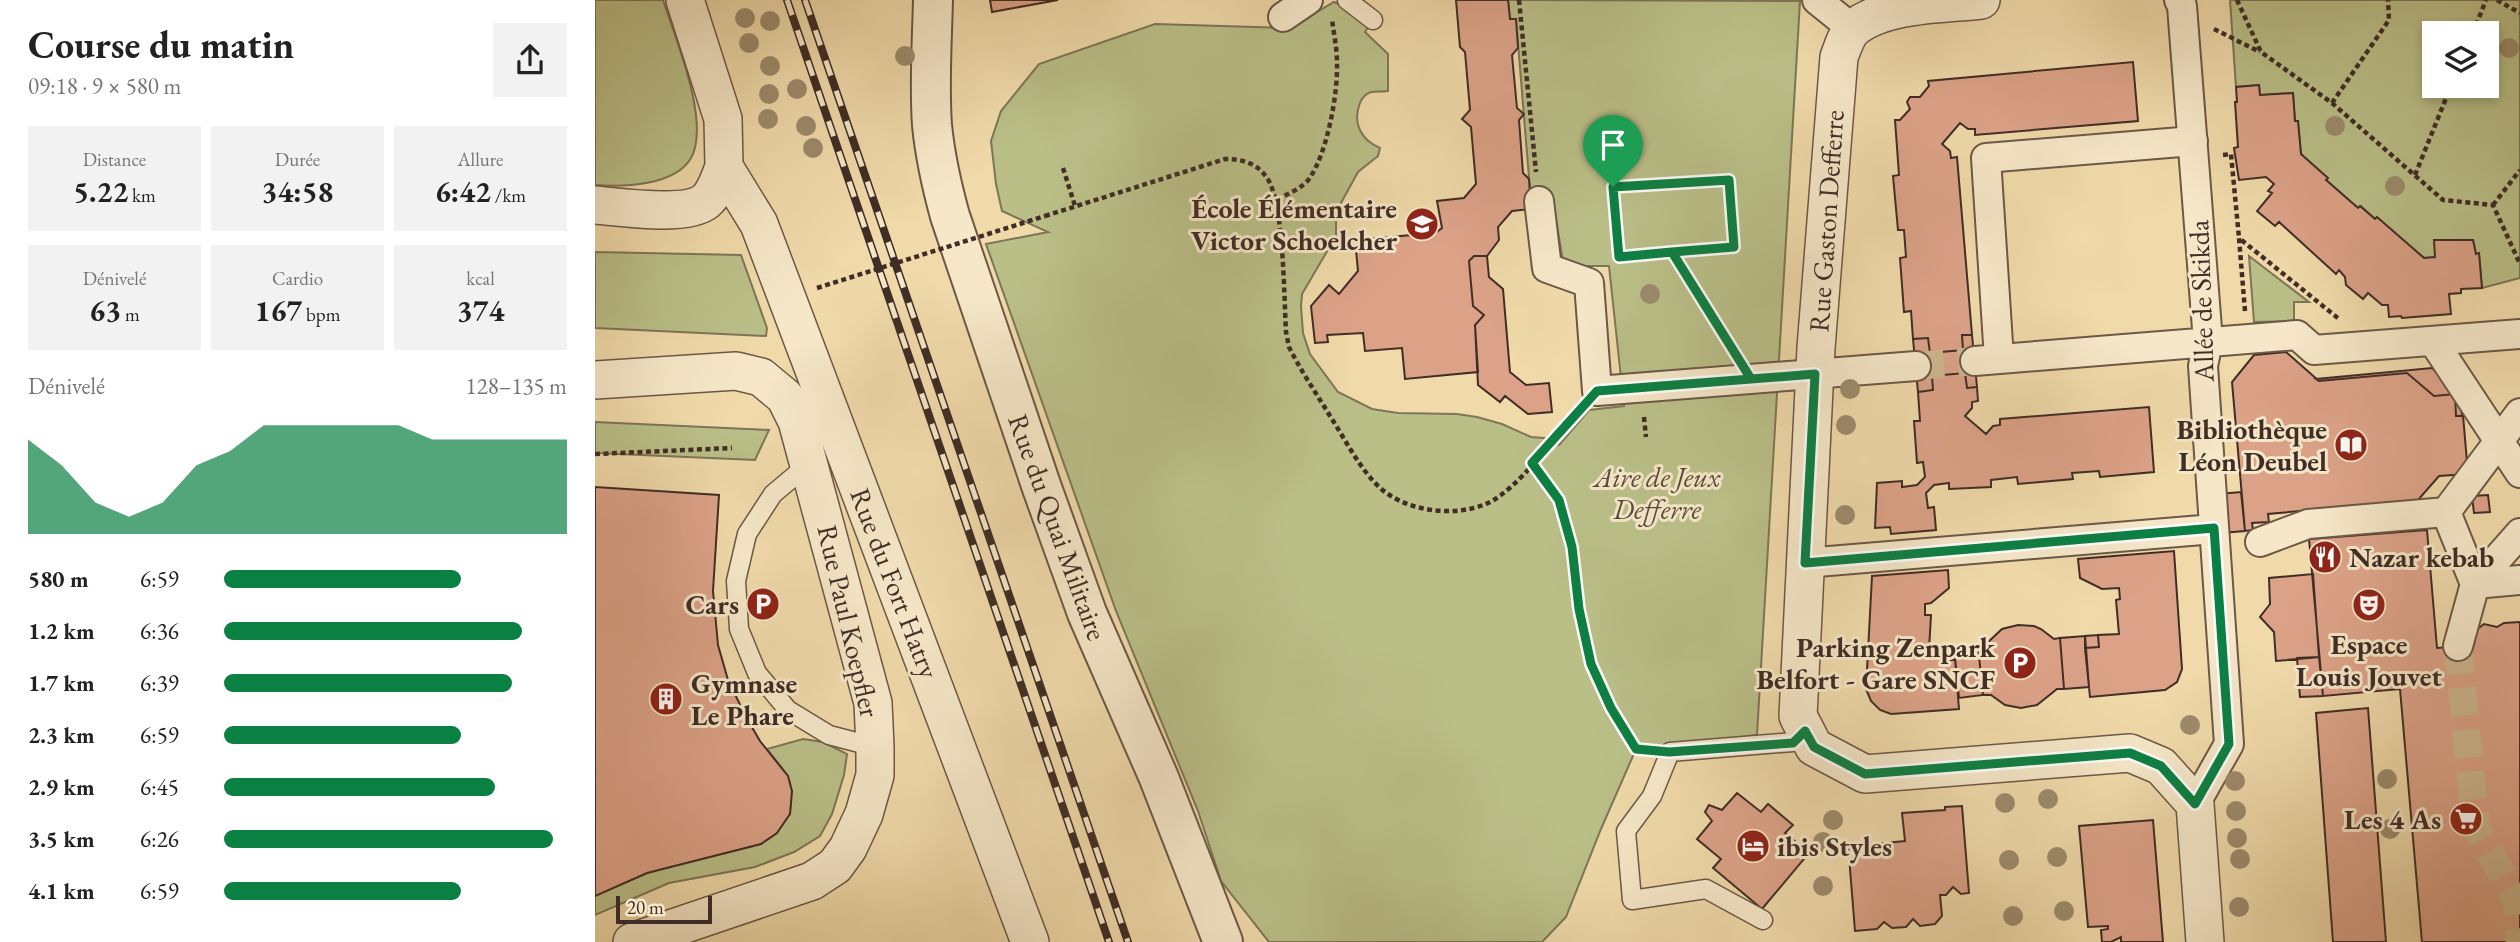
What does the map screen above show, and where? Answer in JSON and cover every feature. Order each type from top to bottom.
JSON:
[{"type":"street","points":[[595,205],[675,210],[704,203],[716,188],[724,167],[723,119],[685,0]]},
{"type":"street","name":"Rue du Quai Militaire","points":[[933,0],[930,101],[937,161],[950,216],[1087,613],[1159,778],[1223,942]]},
{"type":"street","points":[[1817,0],[1853,29],[1891,10],[1981,0]]},
{"type":"street","name":"Allée de Skikda","points":[[2179,0],[2182,6],[2208,342],[2203,366],[2229,744],[2195,804]]},
{"type":"street","points":[[1283,17],[1320,6]]},
{"type":"street","name":"Rue Gaston Defferre","points":[[1805,731],[1798,716],[1815,374],[1839,57],[1853,29]]},
{"type":"street","points":[[2193,141],[1986,158],[1987,360],[2297,335],[2314,350],[2520,334]]},
{"type":"street","name":"Rue du Fort Hatry","points":[[724,167],[759,224],[1030,942]]},
{"type":"street","points":[[1539,201],[1547,268],[1589,283],[1597,391],[1916,366]]},
{"type":"street","points":[[2433,341],[2520,472]]},
{"type":"street","name":"Rue Paul Koepfler","points":[[595,380],[736,370],[761,377],[785,397],[797,421],[810,463],[873,703],[876,747],[875,775],[864,814],[848,848],[835,866],[812,881],[632,942]]},
{"type":"street","points":[[2260,542],[2308,524],[2446,512],[2520,413]]},
{"type":"street","points":[[2446,512],[2475,584]]},
{"type":"street","points":[[1805,563],[2214,528]]},
{"type":"street","points":[[2458,646],[2475,584],[2520,533]]},
{"type":"street","points":[[2475,584],[2520,580]]},
{"type":"street","points":[[1805,731],[1814,747],[1865,774],[2130,753],[2161,766],[2195,804],[2206,942]]},
{"type":"street","points":[[1191,858],[1247,942]]},
{"type":"lane","points":[[1347,0],[1373,20]]},
{"type":"lane","points":[[810,463],[773,494],[747,534],[736,581],[739,629],[757,673],[788,710],[829,735],[876,747]]},
{"type":"lane","points":[[1763,920],[1706,889],[1632,900],[1626,831],[1652,796],[1669,752],[1793,743],[1805,731]]},
{"type":"path","points":[[1519,0],[1539,201]]},
{"type":"path","points":[[2237,0],[2261,52]]},
{"type":"path","points":[[2332,103],[2389,20],[2390,0]]},
{"type":"path","points":[[2478,21],[2486,0]]},
{"type":"path","points":[[2497,0],[2520,13]]},
{"type":"path","points":[[1277,199],[1292,193],[1308,179],[1321,154],[1329,130],[1337,65],[1320,6]]},
{"type":"path","points":[[2209,26],[2261,52],[2332,103],[2444,200],[2493,205]]},
{"type":"path","points":[[2415,175],[2446,98]]},
{"type":"path","points":[[2231,154],[2248,339]]},
{"type":"path","points":[[817,288],[1225,159],[1239,159],[1254,165],[1268,178],[1277,199],[1289,347],[1362,466],[1380,488],[1403,502],[1435,512],[1465,510],[1488,502],[1505,491],[1597,391]]},
{"type":"path","points":[[1062,168],[1075,206]]},
{"type":"path","points":[[2493,205],[2520,170]]},
{"type":"path","points":[[1609,265],[1619,257],[1734,247],[1729,180],[1613,187],[1619,257]]},
{"type":"path","points":[[2493,205],[2520,264]]},
{"type":"path","points":[[2239,238],[2372,345]]},
{"type":"path","points":[[1672,252],[1751,379]]},
{"type":"path","points":[[595,454],[732,448]]},
{"type":"path","points":[[1532,463],[1559,500],[1572,547],[1579,609],[1591,664],[1611,708],[1636,749],[1669,752]]},
{"type":"green space","points":[[595,0],[663,0],[689,80],[697,124],[696,143],[691,158],[673,174],[661,179],[633,185],[595,185]]},
{"type":"green space","name":"Aire de Jeux Defferre","points":[[1508,0],[1800,1],[1757,735],[1636,749],[1566,917],[1542,942],[1269,942],[1221,881],[1198,811],[1116,611],[986,244],[1048,232],[1002,211],[991,141],[1001,111],[1039,64],[1155,24],[1290,28],[1334,2],[1373,20],[1365,32],[1388,54],[1388,91],[1365,95],[1357,117],[1363,136],[1380,148],[1378,156],[1358,172],[1336,212],[1336,236],[1302,294],[1303,333],[1310,354],[1338,392],[1372,409],[1477,417],[1559,445],[1589,410],[1624,406],[1609,266],[1567,266],[1563,261],[1556,220],[1546,200],[1531,202],[1516,19],[1510,19]]},
{"type":"green space","points":[[2230,0],[2520,0],[2520,278],[2482,288],[2479,254],[2476,254],[2473,240],[2435,240],[2435,257],[2424,258],[2377,217],[2375,219],[2361,206],[2358,208],[2301,154],[2293,93],[2260,95],[2259,85],[2236,87]]},
{"type":"green space","points":[[595,252],[741,255],[767,328],[766,336],[595,328]]},
{"type":"green space","points":[[2249,256],[2309,302],[2294,302],[2294,321],[2254,322]]},
{"type":"green space","points":[[595,422],[769,430],[755,460],[595,453]]},
{"type":"green space","points":[[803,739],[823,742],[847,754],[844,775],[832,814],[820,836],[794,852],[755,867],[669,883],[595,915],[595,896],[647,873],[702,857],[790,814],[791,793],[788,778],[767,749]]},
{"type":"building","points":[[990,0],[1058,0],[992,12]]},
{"type":"building","points":[[1456,0],[1508,0],[1510,19],[1516,19],[1518,48],[1512,55],[1517,108],[1524,114],[1519,120],[1523,173],[1529,179],[1531,209],[1512,211],[1498,227],[1499,240],[1487,256],[1474,256],[1469,261],[1473,306],[1484,315],[1475,325],[1478,372],[1405,379],[1402,348],[1365,351],[1363,333],[1327,335],[1328,342],[1315,343],[1311,306],[1329,285],[1339,294],[1358,271],[1355,240],[1435,233],[1442,228],[1437,201],[1464,198],[1476,184],[1471,127],[1462,119],[1470,110],[1465,52],[1460,47]]},
{"type":"building","points":[[2133,62],[2138,121],[1975,135],[1975,129],[1968,129],[1960,123],[1942,144],[1950,151],[1951,158],[1957,157],[1972,335],[1962,335],[1963,350],[1930,353],[1928,338],[1913,339],[1911,311],[1904,312],[1900,258],[1906,257],[1904,230],[1898,230],[1893,176],[1899,175],[1895,120],[1900,120],[1910,109],[1907,102],[1910,97],[1920,97],[1929,86],[1928,81]]},
{"type":"building","points":[[2259,85],[2260,95],[2293,93],[2301,154],[2358,208],[2360,206],[2375,219],[2377,217],[2424,258],[2435,257],[2434,240],[2473,240],[2476,254],[2479,253],[2482,288],[2461,289],[2461,293],[2449,294],[2451,314],[2389,317],[2388,305],[2382,305],[2368,293],[2363,299],[2346,285],[2345,277],[2339,270],[2336,274],[2279,222],[2275,226],[2257,211],[2272,193],[2268,191],[2274,184],[2266,177],[2239,180],[2234,148],[2238,147],[2236,87]]},
{"type":"building","points":[[1474,256],[1487,256],[1489,277],[1503,289],[1510,372],[1526,385],[1549,383],[1552,412],[1528,414],[1505,396],[1500,402],[1478,385],[1475,325],[1484,315],[1473,306],[1469,261]]},
{"type":"building","points":[[1962,335],[1972,335],[1977,387],[1967,388],[1965,373],[1932,376],[1933,390],[1918,392],[1913,339],[1928,338],[1930,353],[1963,350]]},
{"type":"building","name":"Bibliothèque Léon Deubel","points":[[2286,352],[2319,381],[2407,373],[2434,396],[2455,394],[2456,416],[2463,415],[2468,474],[2439,476],[2418,500],[2268,514],[2269,522],[2252,523],[2253,530],[2245,531],[2232,382],[2254,355]]},
{"type":"building","points":[[2432,368],[2460,392],[2462,416],[2456,416],[2455,394],[2434,396],[2407,373],[2319,381],[2316,379]]},
{"type":"building","points":[[1965,373],[1967,388],[1977,387],[1978,401],[1972,402],[1972,408],[1965,416],[1986,434],[1993,426],[2000,425],[2000,419],[2149,407],[2154,472],[2100,477],[2099,471],[2072,473],[2073,479],[2018,484],[2017,477],[1991,480],[1991,487],[1949,489],[1949,483],[1934,485],[1926,493],[1928,508],[1934,507],[1936,530],[1891,534],[1890,527],[1875,528],[1877,483],[1902,481],[1902,487],[1917,485],[1925,477],[1923,462],[1917,463],[1914,421],[1920,421],[1918,392],[1933,390],[1932,376]]},
{"type":"building","name":"Gymnase Le Phare","points":[[595,487],[719,495],[713,591],[718,645],[728,680],[746,717],[760,741],[788,776],[792,791],[790,814],[777,833],[761,844],[647,873],[595,896]]},
{"type":"building","points":[[2241,492],[2245,531],[2221,533],[2218,494]]},
{"type":"building","points":[[2488,495],[2490,512],[2474,513],[2472,496]]},
{"type":"building","name":"Les 4 As","points":[[2427,530],[2437,648],[2474,645],[2476,630],[2484,624],[2497,627],[2504,623],[2520,622],[2520,942],[2422,942],[2400,689],[2323,696],[2309,539]]},
{"type":"building","points":[[2174,551],[2182,669],[2177,682],[2165,690],[2090,697],[2085,648],[2099,647],[2098,635],[2119,634],[2116,600],[2120,599],[2119,588],[2102,589],[2080,578],[2078,559]]},
{"type":"building","points":[[1948,570],[1949,588],[1931,603],[1925,604],[1925,615],[1931,615],[1929,650],[1941,649],[1941,661],[1955,659],[1959,709],[1891,714],[1880,710],[1871,701],[1866,689],[1872,576]]},
{"type":"building","points":[[2313,574],[2319,657],[2276,661],[2274,632],[2260,617],[2270,604],[2269,578]]},
{"type":"building","points":[[2018,625],[2034,626],[2054,639],[2060,638],[2064,689],[2057,689],[2037,705],[2021,708],[2005,705],[1991,695],[1983,695],[1978,646],[1985,645],[2002,629]]},
{"type":"building","points":[[2098,635],[2099,647],[2085,648],[2085,636]]},
{"type":"building","points":[[2085,636],[2089,687],[2064,689],[2060,638]]},
{"type":"building","points":[[1978,646],[1983,695],[1959,698],[1954,648]]},
{"type":"building","points":[[1954,648],[1955,659],[1941,661],[1941,649]]},
{"type":"building","points":[[2319,657],[2323,696],[2300,697],[2297,658]]},
{"type":"building","points":[[2368,708],[2386,942],[2333,942],[2316,713]]},
{"type":"building","name":"ibis Styles","points":[[1737,793],[1761,812],[1768,804],[1793,825],[1785,833],[1809,853],[1762,909],[1713,868],[1721,859],[1697,839],[1712,821],[1705,812],[1709,805],[1722,810]]},
{"type":"building","points":[[1962,806],[1969,893],[1961,894],[1953,887],[1946,895],[1940,895],[1942,916],[1935,924],[1920,926],[1913,919],[1906,927],[1892,928],[1884,922],[1877,929],[1855,931],[1848,844],[1905,841],[1902,813]]},
{"type":"building","points":[[2153,820],[2163,942],[2121,942],[2121,937],[2111,942],[2102,942],[2101,930],[2108,929],[2108,926],[2088,927],[2079,826]]},
{"type":"tunnel","points":[[1916,366],[1975,361]]},
{"type":"tunnel","points":[[2458,646],[2476,828],[2517,901],[2520,942]]},
{"type":"railway","points":[[787,0],[1109,942]]},
{"type":"railway","points":[[805,0],[1128,942]]},
{"type":"place","name":"École Élémentaire Victor Schoelcher","points":[[1422,224]]},
{"type":"place","name":"Bibliothèque Léon Deubel","points":[[2351,445]]},
{"type":"place","name":"Nazar kebab","points":[[2325,557]]},
{"type":"place","name":"Cars","points":[[763,604]]},
{"type":"place","name":"Espace Louis Jouvet","points":[[2369,605]]},
{"type":"place","name":"Parking Zenpark Belfort - Gare SNCF","points":[[2020,663]]},
{"type":"place","name":"Gymnase Le Phare","points":[[666,699]]},
{"type":"place","name":"Les 4 As","points":[[2466,819]]},
{"type":"place","name":"ibis Styles","points":[[1753,846]]},
{"type":"route","points":[[1613,187],[1619,257],[1672,252],[1751,379],[1597,391],[1532,463],[1559,500],[1572,547],[1579,609],[1591,664],[1611,708],[1636,749],[1669,752],[1793,743],[1805,731],[1814,747],[1865,774],[2130,753],[2161,766],[2195,804],[2229,744],[2214,528],[1805,563],[1815,374],[1751,379],[1711,316],[1672,252],[1734,247],[1729,180],[1613,187]]}]
